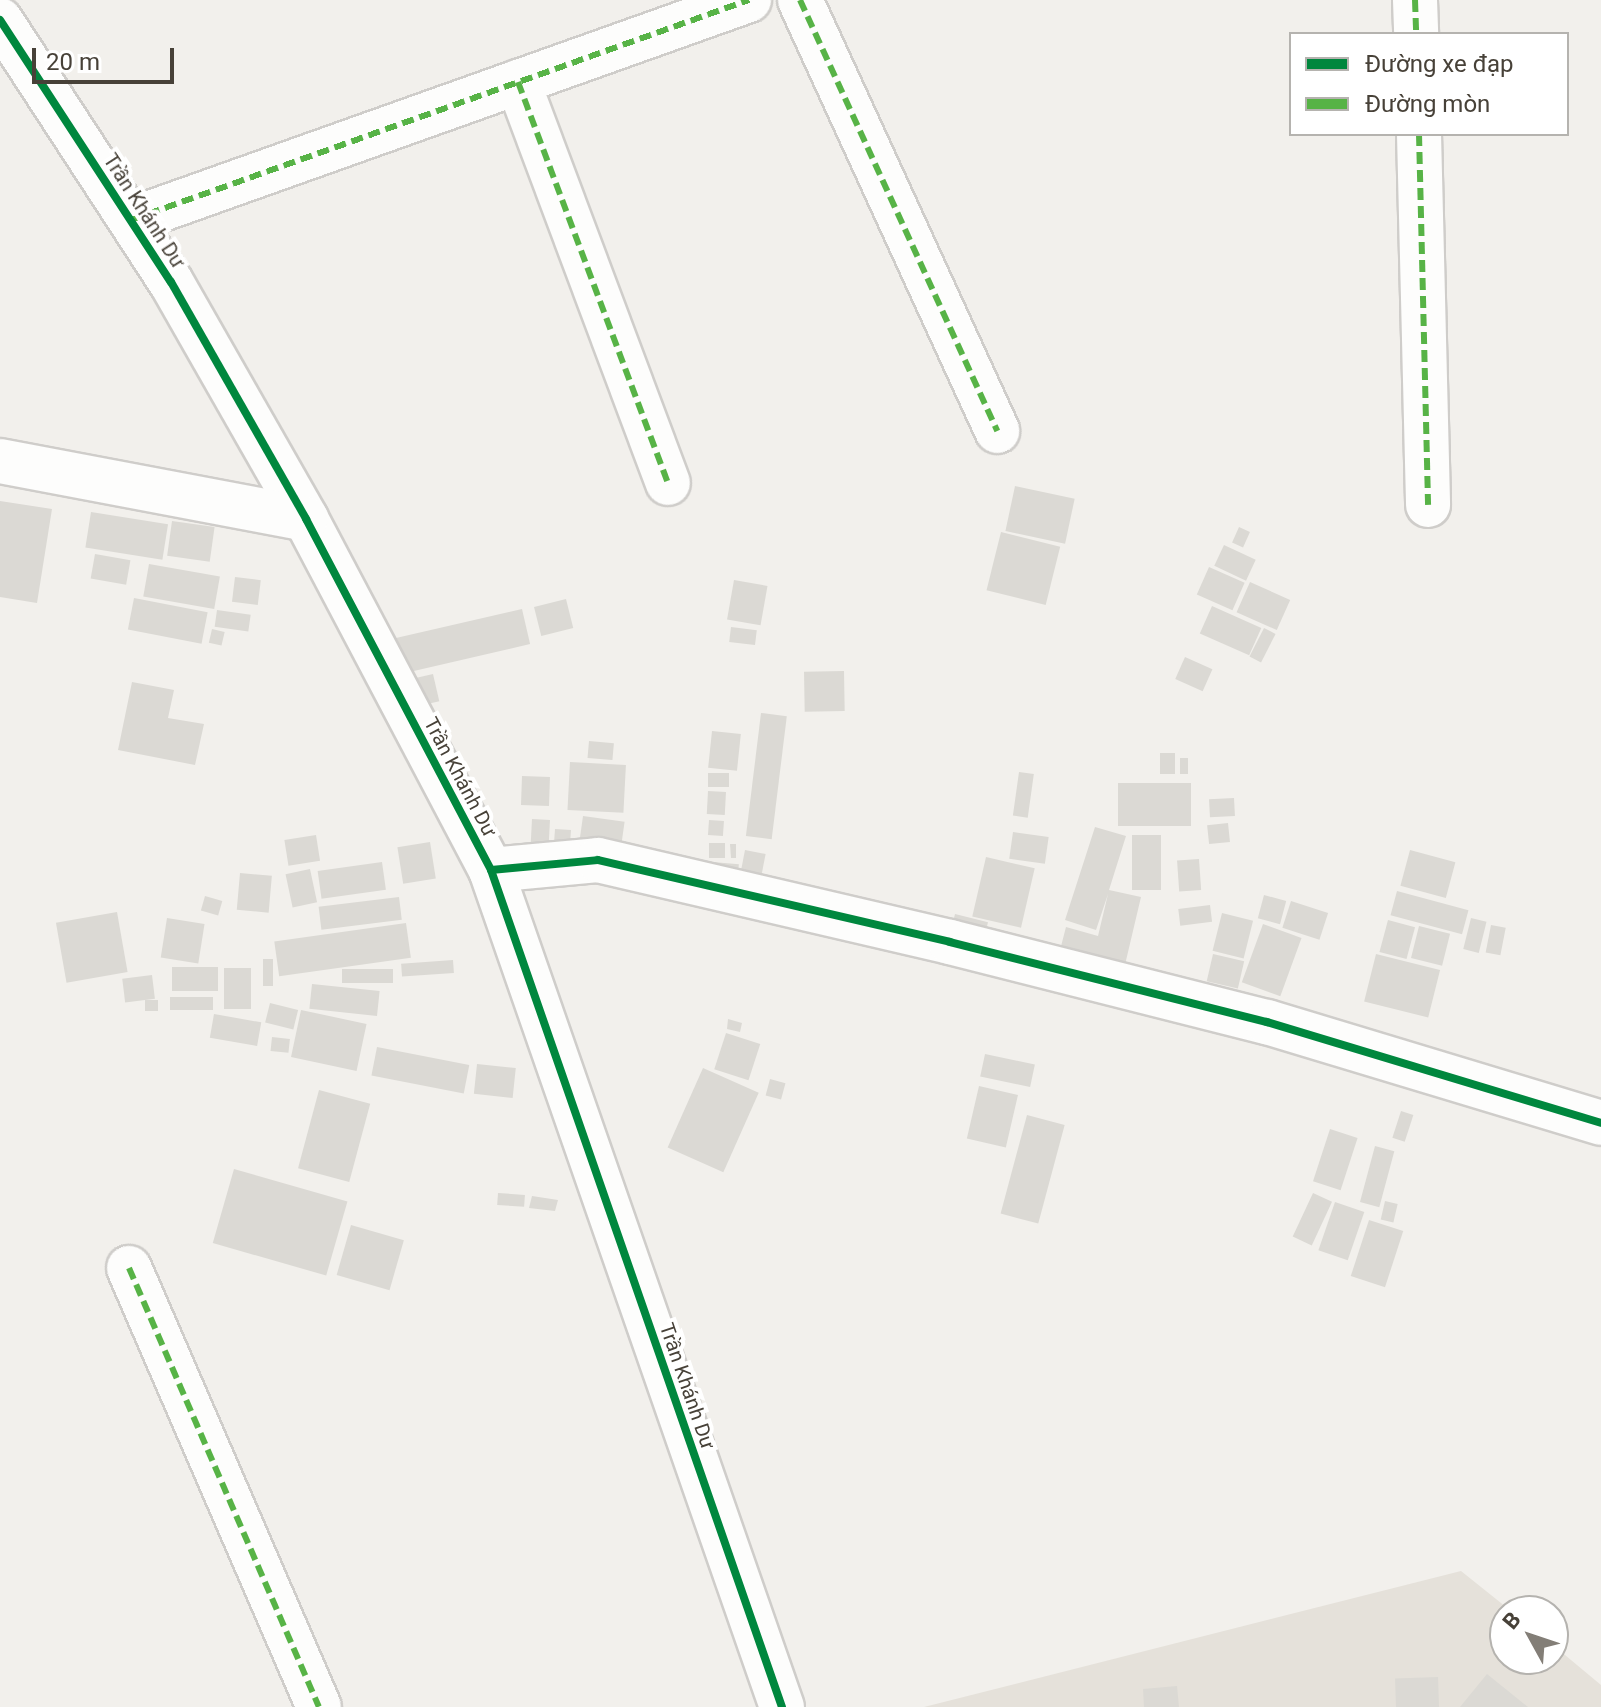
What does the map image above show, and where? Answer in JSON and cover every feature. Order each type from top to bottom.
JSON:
[{"type":"street","points":[[131,220],[749,0]]},
{"type":"street","points":[[800,0],[997,431]]},
{"type":"street","points":[[1415,0],[1416,32]]},
{"type":"street","name":"Trần Khánh Dư","points":[[0,20],[171,282],[306,519],[491,870],[782,1707]]},
{"type":"street","points":[[518,82],[668,483]]},
{"type":"street","points":[[1419,136],[1428,505]]},
{"type":"street","points":[[0,461],[306,519]]},
{"type":"street","points":[[491,870],[598,860],[950,942],[1267,1022],[1601,1123]]},
{"type":"street","points":[[129,1268],[319,1707]]},
{"type":"shaded area","points":[[1461,1571],[1491,1595],[1489,1675],[1569,1675],[1569,1658],[1601,1685],[1601,1707],[924,1707]]},
{"type":"building","points":[[1015,486],[1075,499],[1065,544],[1005,531]]},
{"type":"building","points":[[0,501],[52,509],[37,603],[0,597]]},
{"type":"building","points":[[91,512],[168,524],[162,560],[85,548]]},
{"type":"building","points":[[172,521],[215,527],[210,562],[167,556]]},
{"type":"building","points":[[1239,527],[1250,532],[1243,547],[1232,543]]},
{"type":"building","points":[[1001,532],[1060,547],[1046,605],[986,590]]},
{"type":"building","points":[[1224,545],[1256,560],[1246,581],[1214,566]]},
{"type":"building","points":[[95,554],[130,560],[126,585],[91,579]]},
{"type":"building","points":[[149,564],[220,577],[214,609],[143,596]]},
{"type":"building","points":[[1209,567],[1245,583],[1232,610],[1197,594]]},
{"type":"building","points":[[235,577],[261,580],[258,605],[232,602]]},
{"type":"building","points":[[734,580],[767,586],[761,625],[727,619]]},
{"type":"building","points":[[1250,582],[1290,600],[1277,630],[1237,612]]},
{"type":"building","points":[[134,598],[208,612],[202,644],[128,629]]},
{"type":"building","points":[[566,599],[573,628],[541,636],[534,607]]},
{"type":"building","points":[[1212,606],[1261,628],[1249,655],[1200,633]]},
{"type":"building","points":[[522,609],[530,644],[398,675],[389,640]]},
{"type":"building","points":[[217,610],[251,615],[248,632],[215,627]]},
{"type":"building","points":[[731,627],[757,630],[755,645],[729,642]]},
{"type":"building","points":[[1264,628],[1276,634],[1261,662],[1249,657]]},
{"type":"building","points":[[212,629],[225,632],[222,646],[209,643]]},
{"type":"building","points":[[1185,657],[1212,669],[1203,691],[1175,679]]},
{"type":"building","points":[[844,671],[845,711],[805,712],[804,672]]},
{"type":"building","points":[[433,674],[439,701],[411,708],[405,681]]},
{"type":"building","points":[[132,682],[174,690],[168,718],[204,724],[195,765],[118,750]]},
{"type":"building","points":[[761,713],[787,716],[772,839],[746,836]]},
{"type":"building","points":[[712,731],[741,734],[737,771],[708,768]]},
{"type":"building","points":[[589,741],[614,743],[612,760],[588,758]]},
{"type":"building","points":[[1160,753],[1175,753],[1175,774],[1160,774]]},
{"type":"building","points":[[1180,758],[1188,758],[1188,774],[1180,774]]},
{"type":"building","points":[[570,762],[626,765],[623,813],[567,810]]},
{"type":"building","points":[[1019,772],[1034,774],[1028,818],[1013,816]]},
{"type":"building","points":[[708,773],[729,773],[729,787],[708,787]]},
{"type":"building","points":[[522,776],[550,777],[549,806],[521,805]]},
{"type":"building","points":[[1118,783],[1191,783],[1191,826],[1118,826]]},
{"type":"building","points":[[708,791],[726,792],[725,815],[707,814]]},
{"type":"building","points":[[1234,798],[1235,816],[1210,817],[1209,799]]},
{"type":"building","points":[[583,816],[625,822],[620,855],[578,849]]},
{"type":"building","points":[[532,819],[550,820],[549,847],[531,846]]},
{"type":"building","points":[[709,820],[724,821],[723,836],[708,835]]},
{"type":"building","points":[[1228,823],[1230,842],[1209,844],[1207,825]]},
{"type":"building","points":[[1095,827],[1126,836],[1109,890],[1141,897],[1124,969],[1059,954],[1066,927],[1098,936],[1108,894],[1096,930],[1065,920]]},
{"type":"building","points":[[555,829],[571,830],[570,850],[554,849]]},
{"type":"building","points":[[1013,832],[1049,837],[1045,864],[1009,859]]},
{"type":"building","points":[[316,835],[320,861],[288,866],[284,840]]},
{"type":"building","points":[[1132,835],[1161,835],[1161,890],[1132,890]]},
{"type":"building","points":[[430,842],[436,879],[403,884],[397,847]]},
{"type":"building","points":[[709,843],[725,843],[725,858],[709,858]]},
{"type":"building","points":[[730,844],[736,844],[736,858],[731,858]]},
{"type":"building","points":[[745,850],[766,854],[760,885],[739,881]]},
{"type":"building","points":[[1410,850],[1455,862],[1446,898],[1400,886]]},
{"type":"building","points":[[986,857],[1035,868],[1021,928],[972,916]]},
{"type":"building","points":[[1199,859],[1201,890],[1179,891],[1177,861]]},
{"type":"building","points":[[701,861],[739,864],[737,885],[699,882]]},
{"type":"building","points":[[382,862],[386,890],[322,899],[318,871]]},
{"type":"building","points":[[310,869],[317,902],[293,907],[286,874]]},
{"type":"building","points":[[240,873],[272,876],[269,913],[237,910]]},
{"type":"building","points":[[1397,891],[1468,910],[1462,934],[1391,915]]},
{"type":"building","points":[[1264,895],[1286,901],[1280,924],[1258,918]]},
{"type":"building","points":[[205,896],[222,901],[218,915],[201,910]]},
{"type":"building","points":[[399,897],[402,920],[321,930],[319,907]]},
{"type":"building","points":[[1291,901],[1328,913],[1319,940],[1282,928]]},
{"type":"building","points":[[1210,905],[1212,922],[1180,926],[1178,909]]},
{"type":"building","points":[[117,912],[128,972],[67,983],[56,923]]},
{"type":"building","points":[[1222,913],[1253,921],[1244,959],[1213,951]]},
{"type":"building","points":[[955,914],[988,922],[983,941],[950,932]]},
{"type":"building","points":[[167,918],[205,924],[198,963],[161,958]]},
{"type":"building","points":[[1471,918],[1487,922],[1479,953],[1463,949]]},
{"type":"building","points":[[1388,920],[1415,927],[1407,959],[1379,952]]},
{"type":"building","points":[[406,923],[411,958],[279,976],[274,942]]},
{"type":"building","points":[[1263,924],[1302,938],[1280,996],[1242,982]]},
{"type":"building","points":[[1491,925],[1506,928],[1500,955],[1486,952]]},
{"type":"building","points":[[1419,926],[1450,934],[1442,966],[1411,958]]},
{"type":"building","points":[[1213,954],[1244,961],[1238,988],[1207,981]]},
{"type":"building","points":[[1376,954],[1440,970],[1428,1018],[1364,1002]]},
{"type":"building","points":[[263,959],[273,959],[273,986],[263,986]]},
{"type":"building","points":[[453,960],[454,973],[402,977],[401,964]]},
{"type":"building","points":[[172,967],[218,967],[218,991],[172,991]]},
{"type":"building","points":[[224,968],[251,968],[251,1009],[224,1009]]},
{"type":"building","points":[[342,969],[393,969],[393,983],[342,983]]},
{"type":"building","points":[[152,975],[155,999],[125,1002],[122,979]]},
{"type":"building","points":[[312,984],[380,991],[377,1016],[309,1009]]},
{"type":"building","points":[[170,997],[213,997],[213,1010],[170,1010]]},
{"type":"building","points":[[145,1000],[158,1000],[158,1011],[145,1011]]},
{"type":"building","points":[[270,1003],[298,1010],[293,1029],[265,1022]]},
{"type":"building","points":[[301,1010],[367,1024],[357,1071],[291,1057]]},
{"type":"building","points":[[214,1014],[261,1022],[257,1046],[210,1038]]},
{"type":"building","points":[[728,1019],[742,1023],[740,1032],[727,1029]]},
{"type":"building","points":[[726,1033],[760,1044],[748,1080],[714,1069]]},
{"type":"building","points":[[272,1037],[290,1039],[288,1053],[271,1051]]},
{"type":"building","points":[[377,1047],[469,1065],[464,1093],[371,1075]]},
{"type":"building","points":[[985,1054],[1035,1065],[1030,1087],[980,1076]]},
{"type":"building","points":[[477,1064],[516,1068],[513,1098],[474,1094]]},
{"type":"building","points":[[703,1068],[759,1093],[723,1172],[668,1147]]},
{"type":"building","points":[[770,1079],[785,1083],[781,1100],[766,1095]]},
{"type":"building","points":[[979,1086],[1018,1095],[1006,1148],[967,1139]]},
{"type":"building","points":[[319,1090],[370,1104],[349,1182],[298,1168]]},
{"type":"building","points":[[1401,1111],[1413,1115],[1405,1142],[1392,1138]]},
{"type":"building","points":[[1027,1115],[1065,1125],[1038,1224],[1001,1214]]},
{"type":"building","points":[[1330,1129],[1358,1138],[1341,1190],[1313,1181]]},
{"type":"building","points":[[1375,1146],[1394,1151],[1379,1207],[1360,1202]]},
{"type":"building","points":[[234,1169],[347,1202],[326,1276],[213,1243]]},
{"type":"building","points":[[498,1193],[525,1195],[524,1207],[497,1205]]},
{"type":"building","points":[[1313,1193],[1332,1202],[1312,1245],[1293,1237]]},
{"type":"building","points":[[532,1196],[558,1200],[555,1211],[529,1208]]},
{"type":"building","points":[[1385,1201],[1398,1204],[1393,1222],[1381,1220]]},
{"type":"building","points":[[1335,1202],[1364,1212],[1348,1260],[1318,1250]]},
{"type":"building","points":[[1369,1220],[1403,1231],[1385,1287],[1351,1276]]},
{"type":"building","points":[[351,1225],[404,1240],[390,1290],[337,1275]]},
{"type":"building","points":[[1487,1674],[1528,1707],[1460,1707]]},
{"type":"building","points":[[1438,1677],[1439,1707],[1396,1707],[1395,1679]]},
{"type":"building","points":[[1177,1686],[1179,1707],[1144,1707],[1143,1689]]},
{"type":"marked path","points":[[131,220],[749,0]]},
{"type":"marked path","points":[[800,0],[997,431]]},
{"type":"marked path","points":[[1415,0],[1416,32]]},
{"type":"marked path","points":[[518,82],[668,483]]},
{"type":"marked path","points":[[1419,136],[1428,505]]},
{"type":"marked path","points":[[129,1268],[319,1707]]},
{"type":"cycle path","points":[[0,20],[171,282],[306,519],[491,870],[782,1707]]},
{"type":"cycle path","points":[[491,870],[598,860],[950,942],[1267,1022],[1601,1123]]}]
